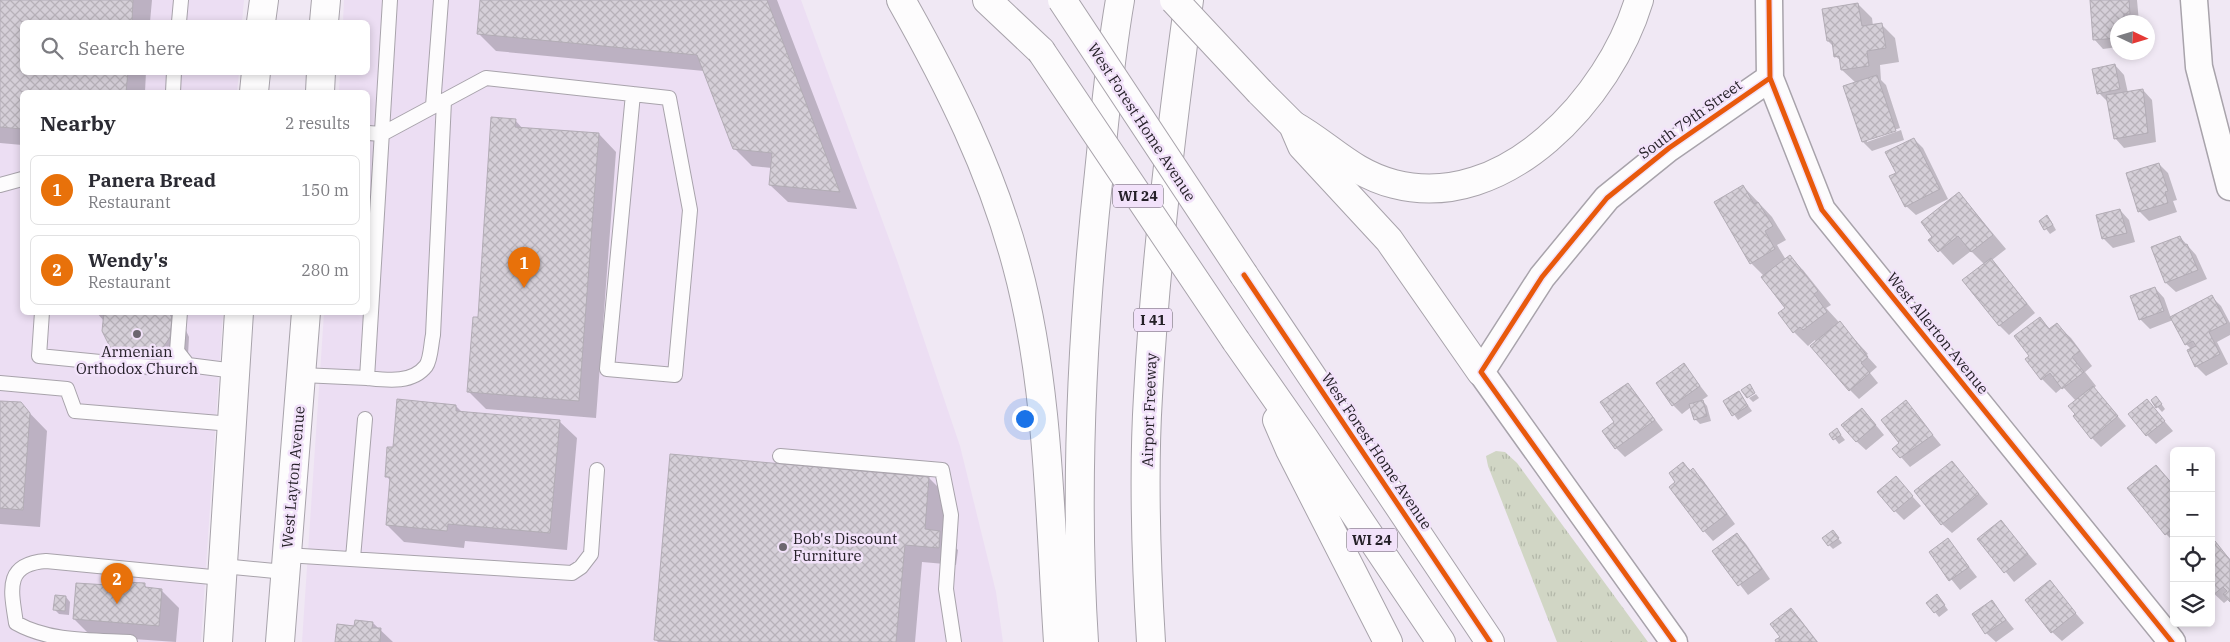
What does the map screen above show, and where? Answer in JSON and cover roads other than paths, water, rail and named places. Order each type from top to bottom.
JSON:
[{"type":"main road","points":[[261,20],[264,0]]},
{"type":"main road","points":[[324,20],[326,0]]},
{"type":"main road","points":[[901,0],[965,120],[998,201],[1017,267],[1028,314],[1037,372],[1058,642]]},
{"type":"main road","points":[[987,0],[1041,51]]},
{"type":"main road","name":"WI 24","points":[[1010,0],[1041,51],[1254,369],[1309,446],[1441,642]]},
{"type":"main road","name":"West Forest Home Avenue","points":[[1062,0],[1490,642]]},
{"type":"main road","points":[[1084,642],[1080,591],[1079,496],[1080,429],[1089,266],[1113,39],[1120,0]]},
{"type":"main road","points":[[1174,0],[1293,126],[1311,135],[1328,151],[1351,166],[1394,184],[1435,189],[1465,184],[1519,161],[1562,126],[1601,78],[1622,42],[1638,0]]},
{"type":"main road","name":"Airport Freeway","points":[[1151,642],[1146,494],[1148,398],[1154,292],[1175,104],[1189,0]]},
{"type":"main road","points":[[254,90],[256,75]]},
{"type":"main road","points":[[320,90],[321,75]]},
{"type":"main road","points":[[1293,126],[1302,146],[1389,240],[1481,372]]},
{"type":"main road","points":[[218,642],[239,315]]},
{"type":"main road","name":"West Layton Avenue","points":[[280,642],[306,315]]},
{"type":"main road","points":[[1254,369],[1290,450],[1388,642]]},
{"type":"street","name":"West Allerton Avenue","points":[[1769,0],[1770,78],[1822,210],[2172,642]]},
{"type":"street","points":[[2194,0],[2199,67],[2230,187]]},
{"type":"street","name":"South 79th Street","points":[[1481,372],[1542,276],[1607,198],[1669,148],[1770,78]]},
{"type":"street","points":[[1481,372],[1674,642]]},
{"type":"lane","points":[[179,20],[181,0]]},
{"type":"lane","points":[[370,286],[375,133],[390,0]]},
{"type":"lane","points":[[302,375],[398,381],[416,374],[427,365],[433,335],[441,0]]},
{"type":"lane","points":[[172,90],[174,75]]},
{"type":"lane","points":[[375,133],[439,103],[486,78],[633,94],[669,98],[690,210],[675,375],[606,369],[633,94]]},
{"type":"lane","points":[[0,185],[20,180]]},
{"type":"lane","points":[[42,315],[39,356],[152,367],[188,365],[235,371]]},
{"type":"lane","points":[[180,315],[177,351],[188,365]]},
{"type":"lane","points":[[367,378],[369,315]]},
{"type":"lane","points":[[0,383],[67,388],[75,411],[232,424]]},
{"type":"lane","points":[[353,558],[365,419]]},
{"type":"lane","points":[[780,456],[942,470],[951,515],[946,590],[954,642]]},
{"type":"lane","points":[[130,642],[50,638],[31,632],[16,623],[12,584],[18,570],[31,562],[46,561],[223,572],[286,563],[353,558],[572,573],[582,567],[591,554],[597,470]]},
{"type":"place","name":"Panera Bread","points":[[524,288]]},
{"type":"place","name":"Armenian Orthodox Church","points":[[137,334]]},
{"type":"place","name":"Bob's Discount Furniture","points":[[783,547]]},
{"type":"place","name":"Wendy's","points":[[117,604]]}]
